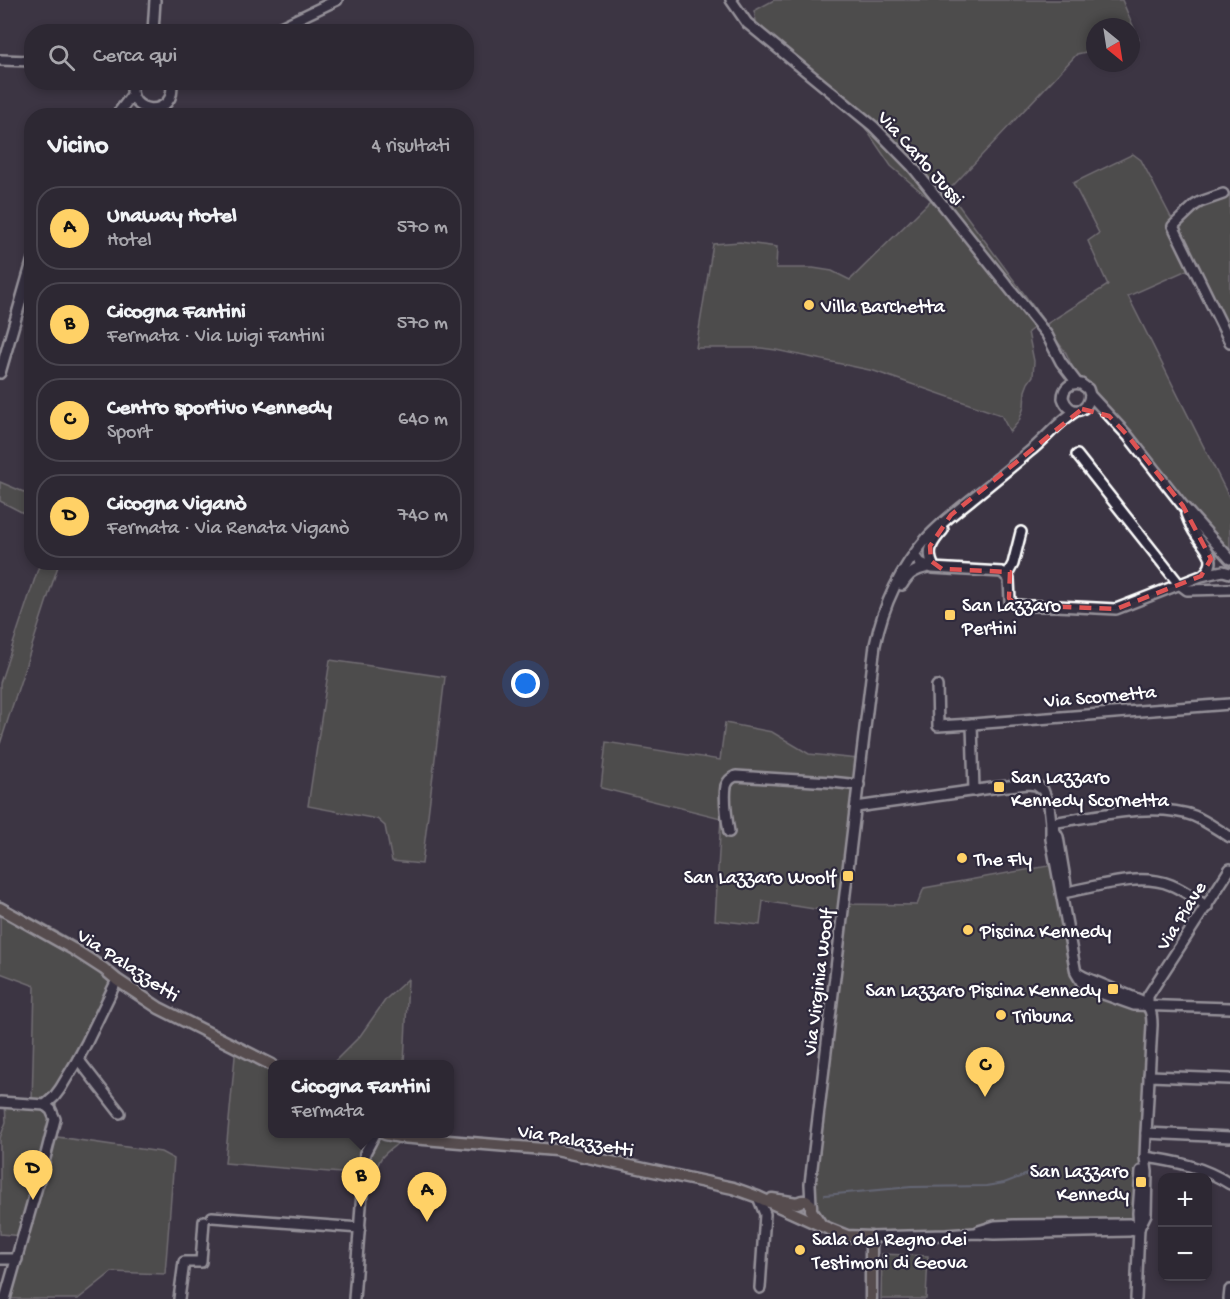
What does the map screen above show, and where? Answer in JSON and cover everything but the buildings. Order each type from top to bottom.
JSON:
[{"type":"main road","name":"Via Palazzetti","points":[[0,908],[73,949],[159,1008],[268,1062]]},
{"type":"main road","name":"Via Palazzetti","points":[[412,1138],[555,1150],[733,1188],[776,1204],[803,1208]]},
{"type":"main road","name":"Via Palazzetti","points":[[758,1197],[803,1208]]},
{"type":"main road","points":[[803,1208],[822,1226],[847,1236],[871,1237],[871,1299]]},
{"type":"street","points":[[154,24],[155,0]]},
{"type":"street","points":[[287,24],[337,0]]},
{"type":"street","name":"Via Carlo Jussi","points":[[731,0],[747,23],[873,126],[911,165],[1047,335],[1061,362],[1077,383]]},
{"type":"street","points":[[0,60],[24,61]]},
{"type":"street","points":[[132,90],[134,99],[145,108]]},
{"type":"street","points":[[158,108],[167,103],[173,90]]},
{"type":"street","points":[[123,108],[132,95]]},
{"type":"street","points":[[135,108],[140,106]]},
{"type":"street","points":[[1223,194],[1195,205],[1173,226],[1230,342]]},
{"type":"street","points":[[0,373],[24,290]]},
{"type":"street","name":"Via Carlo Jussi","points":[[1061,362],[1064,394]]},
{"type":"street","points":[[1109,416],[1092,410],[1073,410],[1067,407],[1064,394],[1070,385],[1077,383],[1084,385],[1183,506],[1230,559]]},
{"type":"street","name":"Via Virginia Woolf","points":[[1046,438],[1059,416],[1064,394]]},
{"type":"street","points":[[1080,410],[1088,404],[1090,395]]},
{"type":"street","name":"Via Virginia Woolf","points":[[803,1208],[810,1184],[875,645],[880,621],[897,582],[926,539],[951,515],[1046,438],[1065,418],[1080,410]]},
{"type":"street","points":[[1077,455],[1179,584],[1187,590],[1230,589]]},
{"type":"street","points":[[1183,506],[1190,524],[1211,559],[1210,568],[1201,576]]},
{"type":"street","name":"Via Virginia Woolf","points":[[888,602],[906,577],[912,572],[931,566],[930,546],[947,526],[951,515]]},
{"type":"street","points":[[1007,575],[1013,564],[1021,532]]},
{"type":"street","points":[[914,555],[917,561],[942,569],[1002,572],[1010,581],[1010,601],[1015,605],[1027,606],[1116,609],[1201,576],[1223,571],[1230,573]]},
{"type":"street","name":"Via Scornetta","points":[[937,686],[938,726],[1230,704]]},
{"type":"street","points":[[972,724],[974,791]]},
{"type":"street","points":[[729,832],[726,785],[730,778],[736,776],[859,785]]},
{"type":"street","points":[[856,807],[1019,784],[1036,785],[1047,798],[1051,838],[1081,964],[1091,981]]},
{"type":"street","points":[[1051,824],[1159,809],[1194,816],[1230,837]]},
{"type":"street","name":"Via Piave","points":[[1152,1006],[1148,996],[1229,873]]},
{"type":"street","points":[[1065,893],[1148,879],[1171,884],[1207,906]]},
{"type":"street","points":[[1065,893],[1076,973],[1089,989],[1134,1005],[1230,1008]]},
{"type":"street","points":[[1076,973],[1152,1006]]},
{"type":"street","points":[[45,1105],[60,1089],[78,1059],[117,980]]},
{"type":"street","points":[[1136,1299],[1140,1228],[1138,1213],[1141,1171],[1145,1157],[1152,1006]]},
{"type":"street","points":[[78,1059],[120,1113]]},
{"type":"street","points":[[1149,1076],[1230,1079]]},
{"type":"street","points":[[0,1102],[45,1105],[51,1110],[55,1119],[5,1299]]},
{"type":"street","points":[[1146,1133],[1230,1137]]},
{"type":"street","points":[[354,1299],[365,1153],[373,1138]]},
{"type":"street","points":[[1145,1157],[1181,1163],[1216,1175],[1230,1184]]},
{"type":"street","points":[[758,1197],[765,1214],[760,1288]]},
{"type":"street","points":[[765,1214],[776,1204]]},
{"type":"street","points":[[179,1299],[184,1262],[201,1262],[208,1219],[360,1228]]},
{"type":"street","points":[[871,1237],[975,1233],[995,1226],[1130,1224],[1140,1228]]},
{"type":"street","points":[[0,1259],[16,1259]]},
{"type":"street","points":[[1229,1299],[1230,1290]]},
{"type":"highlighted area","points":[[1082,409],[1109,416],[1128,436],[1183,506],[1211,559],[1201,576],[1116,609],[1015,605],[1009,598],[1010,572],[942,569],[931,561],[930,546],[951,515]]},
{"type":"green space","points":[[774,0],[1122,0],[1130,18],[1086,18],[1086,52],[1077,54],[948,191],[1044,321],[1028,332],[1034,361],[1033,376],[1025,391],[1024,407],[1019,421],[1010,432],[1001,415],[874,371],[761,348],[696,348],[713,244],[740,242],[777,247],[776,268],[813,268],[832,271],[850,280],[931,200],[891,166],[857,116],[760,41],[754,11]]},
{"type":"green space","points":[[1133,154],[1141,160],[1173,221],[1219,195],[1230,193],[1230,337],[1196,266],[1128,296],[1230,499],[1230,551],[1223,546],[1122,421],[1098,400],[1090,383],[1076,375],[1066,353],[1045,325],[1108,285],[1088,241],[1099,233],[1073,183]]},
{"type":"green space","points":[[0,482],[24,492],[24,513],[0,501]]},
{"type":"green space","points":[[38,570],[57,570],[0,744],[0,683]]},
{"type":"green space","points":[[330,660],[445,677],[422,864],[392,861],[385,826],[377,819],[308,806]]},
{"type":"green space","points":[[725,723],[772,732],[809,754],[858,759],[846,904],[917,905],[924,888],[1059,864],[1081,972],[1150,1004],[1141,1220],[1135,1229],[847,1236],[822,1221],[815,1209],[815,1183],[840,913],[763,901],[760,925],[715,920],[721,818],[601,788],[606,742],[720,760]]},
{"type":"green space","points":[[0,901],[77,944],[120,974],[57,1099],[51,1136],[161,1152],[174,1159],[165,1274],[112,1272],[78,1299],[5,1299],[22,1236],[0,1234],[0,1138],[6,1122],[5,1102],[32,1103],[35,986],[0,973]]},
{"type":"green space","points":[[408,979],[404,1060],[336,1060],[360,1036],[386,999]]},
{"type":"green space","points":[[236,1046],[271,1060],[268,1060],[268,1138],[399,1138],[397,1144],[380,1161],[376,1176],[225,1163]]},
{"type":"green space","points":[[882,1254],[928,1256],[926,1299],[881,1299]]},
{"type":"waterway","points":[[825,1195],[911,1187],[986,1186],[1004,1183],[1046,1169]]},
{"type":"place","name":"Villa Barchetta","points":[[809,305]]},
{"type":"place","name":"San Lazzaro Pertini","points":[[950,615]]},
{"type":"place","name":"San Lazzaro Kennedy Scornetta","points":[[999,787]]},
{"type":"place","name":"The Fly","points":[[962,858]]},
{"type":"place","name":"San Lazzaro Woolf","points":[[848,876]]},
{"type":"place","name":"Piscina Kennedy","points":[[968,930]]},
{"type":"place","name":"San Lazzaro Piscina Kennedy","points":[[1113,989]]},
{"type":"place","name":"Tribuna","points":[[1001,1015]]},
{"type":"place","name":"Centro sportivo Kennedy","points":[[985,1097]]},
{"type":"place","name":"San Lazzaro Kennedy","points":[[1141,1182]]},
{"type":"place","name":"Cicogna Viganò","points":[[33,1200]]},
{"type":"place","name":"Cicogna Fantini","points":[[361,1207]]},
{"type":"place","name":"Unaway Hotel","points":[[427,1222]]},
{"type":"place","name":"Sala del Regno dei Testimoni di Geova","points":[[800,1250]]}]
